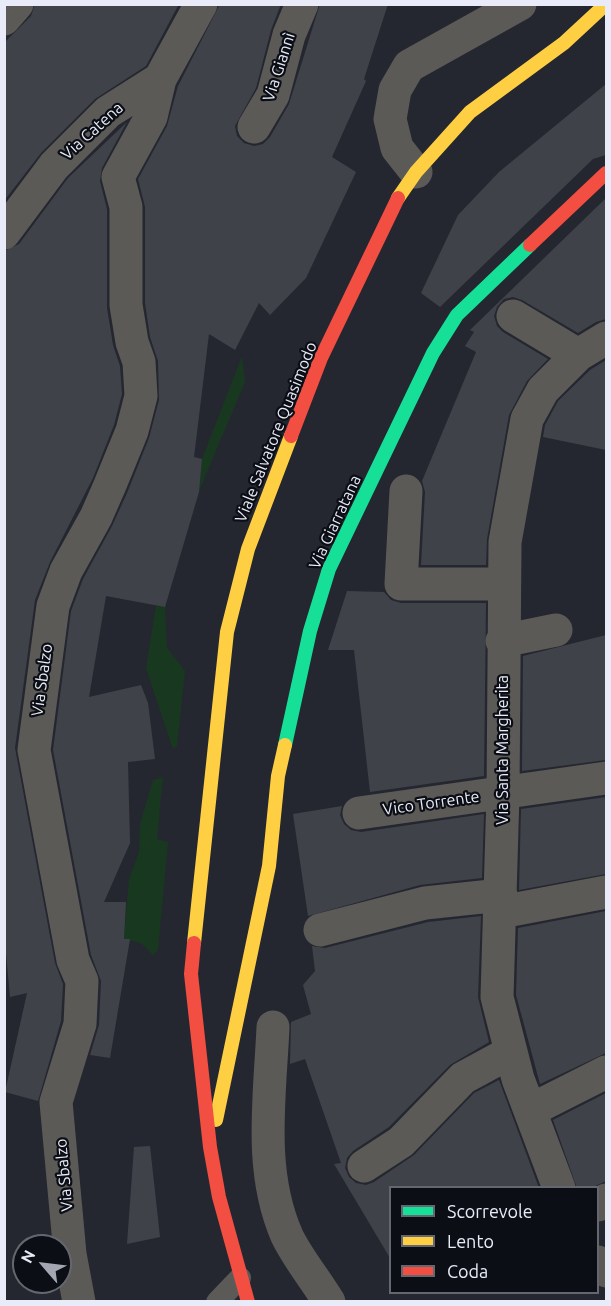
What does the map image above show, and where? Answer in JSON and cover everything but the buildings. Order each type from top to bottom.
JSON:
[{"type":"street","points":[[4,19],[17,4]]},
{"type":"street","name":"Via Catena","points":[[4,233],[54,166],[108,112],[160,79],[201,4]]},
{"type":"street","name":"Via Giannì","points":[[254,127],[273,95],[289,35],[302,4]]},
{"type":"street","points":[[416,172],[397,148],[390,119],[395,90],[409,66],[520,4]]},
{"type":"street","name":"Viale Salvatore Quasimodo","points":[[248,1302],[240,1278],[210,1147],[191,974],[226,632],[248,549],[321,358],[395,203],[416,172],[470,112],[564,43],[606,4]]},
{"type":"street","name":"Via Sbalzo","points":[[79,1302],[70,1254],[56,1102],[80,1024],[82,981],[73,960],[34,750],[53,606],[66,571],[96,517],[110,485],[132,431],[141,396],[139,362],[132,342],[126,306],[126,207],[118,177],[151,117],[160,79]]},
{"type":"street","name":"Via Giarratana","points":[[210,1147],[251,961],[269,866],[278,776],[310,631],[329,569],[433,353],[457,315],[606,173]]},
{"type":"street","points":[[513,316],[578,355]]},
{"type":"street","name":"Via Santa Margherita","points":[[558,1186],[511,1052],[497,997],[503,794],[502,641],[505,542],[527,419],[543,390],[578,355],[606,338]]},
{"type":"street","points":[[406,491],[400,584],[504,584]]},
{"type":"street","points":[[502,641],[556,630]]},
{"type":"street","name":"Vico Torrente","points":[[359,813],[606,778]]},
{"type":"street","points":[[320,930],[425,903],[501,904],[606,892]]},
{"type":"street","points":[[273,1027],[268,1165],[274,1199],[288,1238],[329,1302]]},
{"type":"street","points":[[364,1166],[401,1142],[463,1078],[511,1052]]},
{"type":"street","points":[[531,1110],[606,1072]]},
{"type":"lane","points":[[217,1302],[240,1278]]},
{"type":"green space","points":[[242,356],[245,382],[199,491],[202,459]]},
{"type":"green space","points":[[156,605],[165,607],[167,648],[185,671],[177,746],[173,749],[146,668]]},
{"type":"green space","points":[[163,777],[157,839],[168,842],[158,950],[153,955],[141,943],[124,939],[129,879],[139,852],[140,824],[153,780]]},
{"type":"traffic: fast","points":[[285,745],[310,631],[329,569],[433,353],[457,315],[530,245]]},
{"type":"traffic: slow","points":[[398,198],[416,172],[470,112],[564,43],[606,4]]},
{"type":"traffic: slow","points":[[194,943],[227,632],[248,549],[291,436]]},
{"type":"traffic: slow","points":[[216,1120],[269,866],[278,776],[285,745]]},
{"type":"traffic: jam","points":[[530,245],[606,173]]},
{"type":"traffic: jam","points":[[291,436],[321,358],[398,198]]},
{"type":"traffic: jam","points":[[194,943],[191,974],[210,1147],[219,1197],[248,1302]]}]
